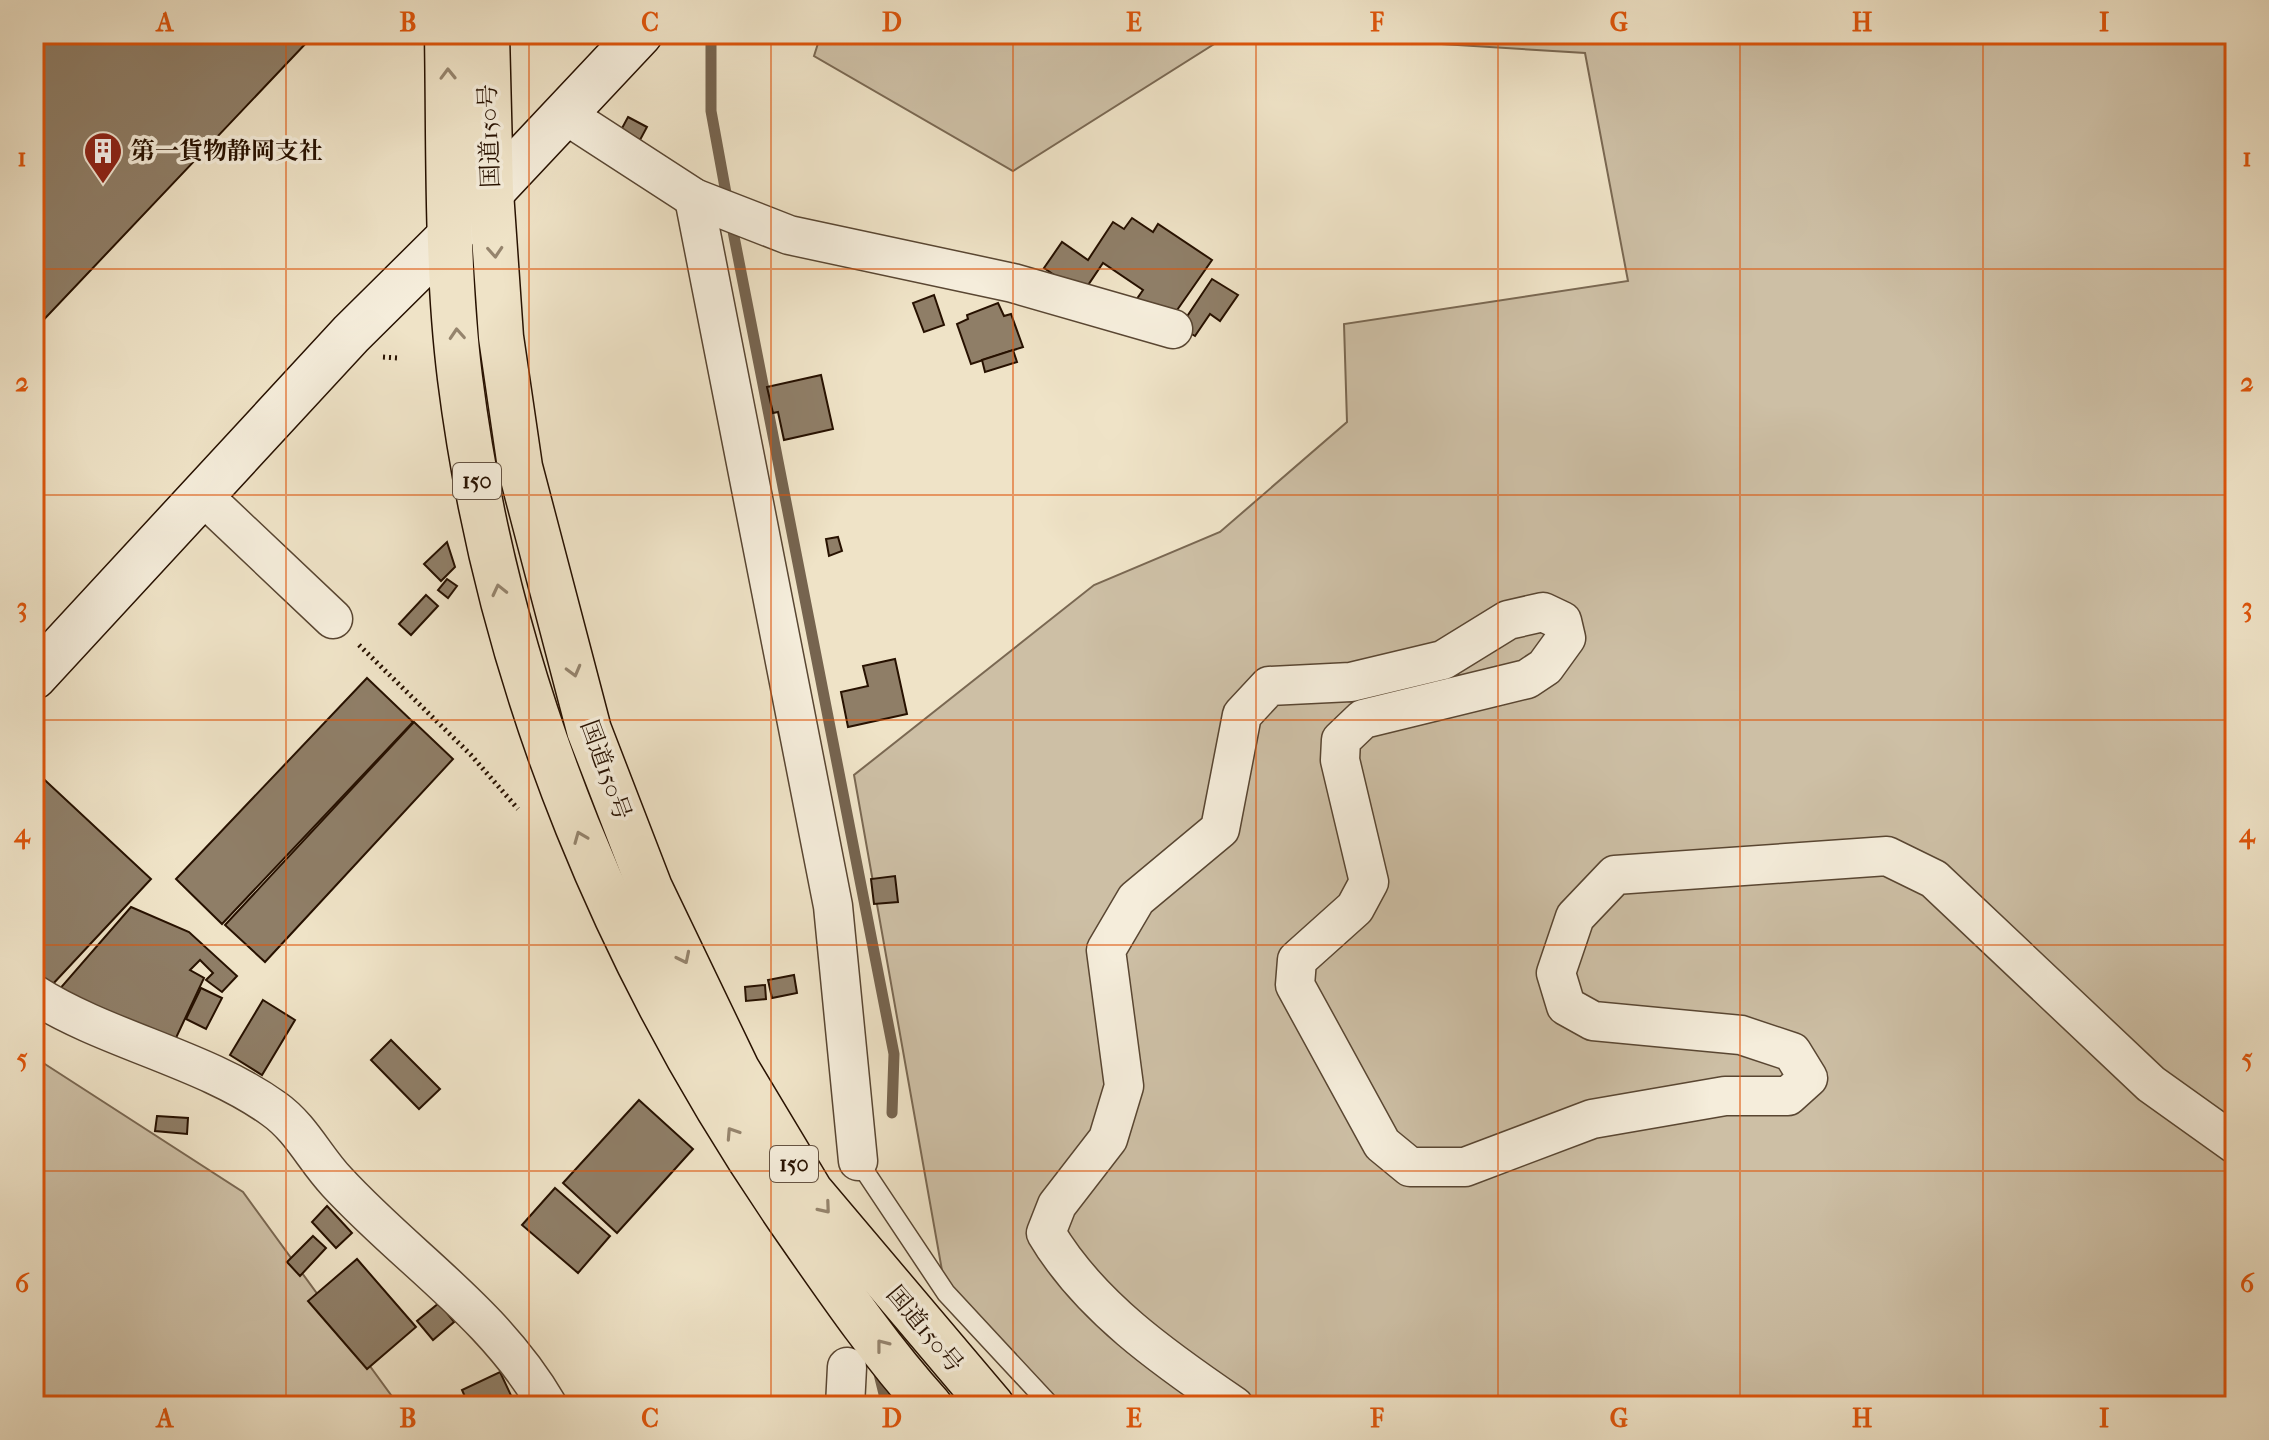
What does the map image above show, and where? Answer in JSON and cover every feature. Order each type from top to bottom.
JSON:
[{"type":"highway","name":"国道150号","points":[[447,34],[450,236],[460,376],[484,526],[508,629],[578,834],[624,938],[722,1118],[839,1291],[930,1406]]},
{"type":"highway","name":"国道150号","points":[[487,34],[491,192],[501,337],[520,467],[589,730],[650,888],[737,1069],[811,1192],[992,1406]]},
{"type":"street","points":[[34,677],[351,334],[450,236],[640,34]]},
{"type":"street","points":[[566,115],[694,198],[789,235],[1013,283],[1173,329]]},
{"type":"street","points":[[694,198],[833,906],[858,1161]]},
{"type":"street","points":[[202,495],[333,619]]},
{"type":"street","points":[[1234,1406],[1165,1359],[1066,1267],[1046,1233],[1057,1205],[1108,1139],[1124,1086],[1106,950],[1136,899],[1220,829],[1242,715],[1269,686],[1351,682],[1443,660],[1508,620],[1543,612],[1562,621],[1566,638],[1545,667],[1527,679],[1363,719],[1341,740],[1340,760],[1369,882],[1355,908],[1297,960],[1295,985],[1382,1144],[1410,1167],[1465,1167],[1592,1119],[1725,1096],[1788,1096],[1808,1078],[1792,1052],[1741,1035],[1593,1021],[1566,1006],[1556,973],[1575,917],[1615,875],[1887,856],[1934,879],[2104,1035],[2151,1084],[2235,1144]]},
{"type":"street","points":[[34,994],[63,1012],[155,1050],[273,1108],[295,1128],[336,1181],[476,1311],[518,1361],[548,1406]]},
{"type":"street","points":[[845,1406],[847,1367]]},
{"type":"lane","points":[[858,1161],[946,1293],[1051,1406]]},
{"type":"path","points":[[333,619],[471,755],[518,809]]},
{"type":"shaded area","points":[[821,34],[1230,34],[1013,171],[814,56]]},
{"type":"shaded area","points":[[1280,34],[2235,34],[2235,1406],[1059,1406],[946,1293],[854,775],[1094,585],[1220,532],[1347,422],[1344,324],[1628,281],[1585,53]]},
{"type":"shaded area","points":[[34,1057],[243,1192],[399,1406],[34,1406]]},
{"type":"building","name":"第一貨物静岡支社","points":[[34,34],[302,34],[309,40],[34,330]]},
{"type":"building","points":[[628,117],[647,127],[640,140],[621,130]]},
{"type":"building","points":[[1132,218],[1153,232],[1158,224],[1212,260],[1168,323],[1134,303],[1143,290],[1103,263],[1082,294],[1044,268],[1062,242],[1088,260],[1113,222],[1124,229]]},
{"type":"building","points":[[1212,279],[1238,295],[1220,321],[1210,314],[1195,336],[1180,327]]},
{"type":"building","points":[[934,295],[944,325],[924,332],[913,303]]},
{"type":"building","points":[[998,303],[1004,316],[1011,314],[1023,347],[971,364],[957,324],[968,319],[967,315]]},
{"type":"building","points":[[1013,350],[1017,362],[985,372],[982,360]]},
{"type":"building","points":[[821,375],[833,429],[784,440],[778,412],[773,413],[767,387]]},
{"type":"building","points":[[838,537],[842,551],[829,556],[826,539]]},
{"type":"building","points":[[447,542],[455,567],[441,581],[424,564]]},
{"type":"building","points":[[447,579],[457,586],[448,598],[438,590]]},
{"type":"building","points":[[426,595],[438,606],[411,635],[399,624]]},
{"type":"building","points":[[895,659],[907,714],[848,727],[841,692],[868,686],[863,666]]},
{"type":"building","points":[[367,678],[413,722],[222,924],[176,879]]},
{"type":"building","points":[[414,722],[453,759],[265,962],[225,925]]},
{"type":"building","points":[[34,770],[151,879],[51,986],[34,970]]},
{"type":"building","points":[[895,876],[898,902],[874,904],[871,879]]},
{"type":"building","points":[[131,907],[189,932],[237,976],[222,992],[206,980],[213,973],[200,960],[190,970],[204,978],[175,1040],[57,992]]},
{"type":"building","points":[[794,975],[797,993],[772,998],[768,980]]},
{"type":"building","points":[[765,985],[766,999],[746,1001],[745,987]]},
{"type":"building","points":[[201,988],[222,998],[206,1029],[186,1019]]},
{"type":"building","points":[[263,1000],[295,1020],[262,1075],[230,1055]]},
{"type":"building","points":[[391,1040],[440,1089],[419,1109],[371,1060]]},
{"type":"building","points":[[639,1100],[693,1149],[617,1233],[563,1183]]},
{"type":"building","points":[[157,1116],[188,1118],[187,1134],[155,1131]]},
{"type":"building","points":[[555,1188],[610,1236],[578,1273],[522,1225]]},
{"type":"building","points":[[327,1206],[352,1233],[336,1248],[312,1222]]},
{"type":"building","points":[[313,1236],[326,1248],[300,1276],[287,1262]]},
{"type":"building","points":[[357,1259],[416,1327],[367,1369],[308,1301]]},
{"type":"building","points":[[439,1303],[454,1322],[433,1340],[417,1321]]},
{"type":"building","points":[[500,1372],[516,1406],[469,1406],[462,1390]]},
{"type":"waterway","points":[[711,34],[711,111],[728,204]]},
{"type":"waterway","points":[[731,221],[894,1054],[892,1113]]},
{"type":"waterway","points":[[879,1374],[887,1406]]},
{"type":"place","name":"第一貨物静岡支社","points":[[103,185]]}]
